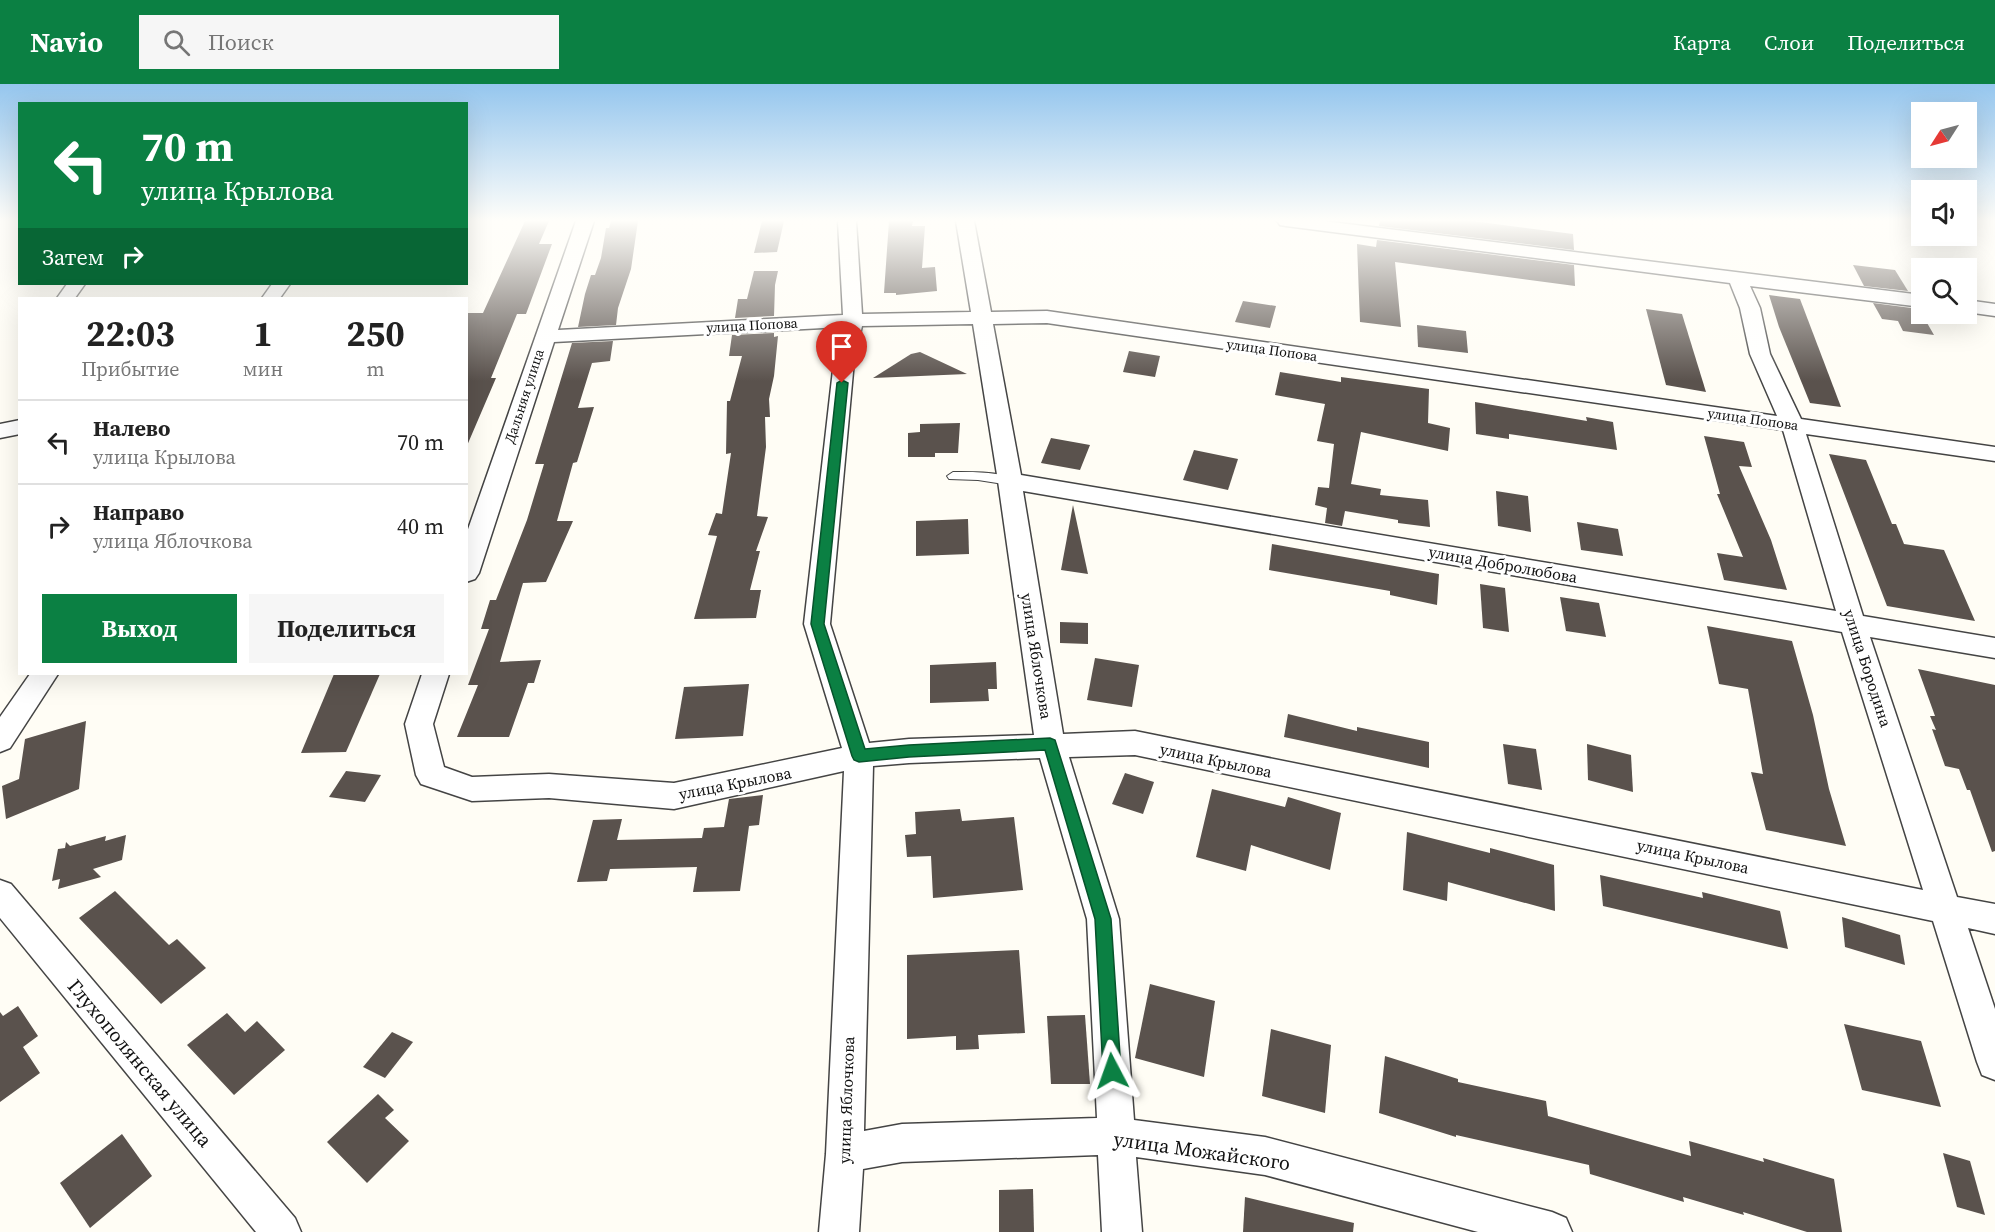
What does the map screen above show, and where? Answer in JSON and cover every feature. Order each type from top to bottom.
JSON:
[{"type":"street","name":"Дальняя улица","points":[[468,567],[566,275]]},
{"type":"street","name":"улица Яблочкова","points":[[839,1232],[845,1154],[859,756],[817,624],[844,361],[853,320],[851,275]]},
{"type":"street","name":"улица Яблочкова","points":[[974,275],[1010,481],[1050,744],[1103,919],[1122,1232]]},
{"type":"street","points":[[1716,275],[1911,300]]},
{"type":"street","name":"улица Бородина","points":[[1737,277],[1750,308],[1760,354],[1792,424],[1853,624],[1995,1062]]},
{"type":"street","points":[[1977,308],[1995,310]]},
{"type":"street","name":"улица Попова","points":[[544,337],[853,320],[1047,317],[1995,454]]},
{"type":"street","points":[[0,431],[18,427]]},
{"type":"street","name":"улица Добролюбова","points":[[1010,481],[1995,648]]},
{"type":"street","points":[[0,740],[43,675]]},
{"type":"street","name":"улица Крылова","points":[[435,675],[419,724],[431,775],[472,789],[549,786],[674,796],[859,756],[909,751],[1050,744],[1135,743],[1995,919]]},
{"type":"street","name":"Глухополянская улица","points":[[0,894],[281,1232]]},
{"type":"street","name":"улица Можайского","points":[[845,1154],[902,1143],[1116,1136],[1265,1156],[1552,1232]]},
{"type":"lane","points":[[953,476],[978,476],[1010,481]]},
{"type":"building","points":[[501,275],[541,275],[526,314],[517,314],[491,378],[496,378],[468,443],[468,313],[483,313]]},
{"type":"building","points":[[591,275],[629,275],[618,308],[616,325],[578,327]]},
{"type":"building","points":[[753,275],[777,275],[774,316],[735,318],[738,299],[747,299]]},
{"type":"building","points":[[885,275],[936,275],[937,291],[896,295],[896,293],[884,293]]},
{"type":"building","points":[[1358,275],[1396,275],[1401,327],[1360,322]]},
{"type":"building","points":[[1489,275],[1574,275],[1575,286]]},
{"type":"building","points":[[1858,275],[1898,275],[1908,291],[1864,286]]},
{"type":"building","points":[[1769,295],[1800,299],[1841,407],[1810,403],[1779,327]]},
{"type":"building","points":[[1243,301],[1276,306],[1270,328],[1235,322]]},
{"type":"building","points":[[1873,303],[1911,308],[1911,324],[1928,324],[1934,335],[1903,331],[1898,321],[1882,319]]},
{"type":"building","points":[[1646,309],[1682,314],[1706,392],[1666,385]]},
{"type":"building","points":[[1417,325],[1466,331],[1468,353],[1418,347]]},
{"type":"building","points":[[774,333],[774,337],[778,336],[769,399],[770,417],[765,417],[766,447],[757,516],[768,517],[756,551],[760,551],[750,590],[761,590],[756,618],[694,619],[717,536],[708,535],[716,513],[722,514],[731,453],[726,454],[727,401],[730,401],[742,356],[729,356],[732,335]]},
{"type":"building","points":[[613,341],[610,361],[592,363],[578,408],[594,407],[577,462],[573,463],[557,521],[573,521],[546,582],[523,583],[500,662],[541,660],[534,683],[528,683],[509,737],[457,737],[478,685],[468,685],[489,629],[481,629],[490,600],[496,600],[527,520],[544,464],[535,464],[572,343]]},
{"type":"building","points":[[1129,351],[1160,356],[1155,377],[1123,372]]},
{"type":"building","points":[[920,352],[967,374],[873,378],[911,354]]},
{"type":"building","points":[[1280,372],[1341,382],[1341,377],[1429,389],[1428,423],[1450,428],[1448,451],[1361,432],[1351,484],[1381,489],[1380,495],[1428,500],[1430,527],[1398,523],[1398,520],[1345,511],[1342,526],[1325,523],[1327,508],[1315,505],[1318,487],[1329,488],[1334,444],[1317,441],[1325,404],[1275,395]]},
{"type":"building","points":[[1475,402],[1587,421],[1586,417],[1613,422],[1617,450],[1509,434],[1509,439],[1476,434]]},
{"type":"building","points":[[960,423],[958,453],[935,453],[935,457],[908,457],[908,433],[920,432],[920,424]]},
{"type":"building","points":[[1704,436],[1744,442],[1752,467],[1739,466],[1771,540],[1787,590],[1724,580],[1717,553],[1743,557],[1717,494],[1720,494]]},
{"type":"building","points":[[1051,438],[1090,445],[1080,470],[1041,463]]},
{"type":"building","points":[[1194,450],[1238,459],[1228,490],[1183,480]]},
{"type":"building","points":[[1829,454],[1866,460],[1892,524],[1896,524],[1904,544],[1944,550],[1975,621],[1887,606]]},
{"type":"building","points":[[1496,491],[1528,496],[1531,532],[1498,526]]},
{"type":"building","points":[[1073,505],[1088,574],[1061,570]]},
{"type":"building","points":[[968,519],[969,554],[916,556],[916,521]]},
{"type":"building","points":[[1577,522],[1618,529],[1623,556],[1581,550]]},
{"type":"building","points":[[1272,544],[1439,574],[1437,605],[1390,595],[1390,591],[1269,570]]},
{"type":"building","points":[[1480,584],[1505,588],[1509,632],[1483,628]]},
{"type":"building","points":[[1560,597],[1599,603],[1606,637],[1566,631]]},
{"type":"building","points":[[1060,622],[1088,623],[1088,644],[1060,643]]},
{"type":"building","points":[[1707,626],[1792,641],[1813,715],[1829,789],[1846,846],[1766,830],[1751,772],[1763,774],[1748,689],[1719,684]]},
{"type":"building","points":[[1095,658],[1139,665],[1132,707],[1087,700]]},
{"type":"building","points":[[996,662],[997,689],[988,689],[989,701],[930,703],[930,665]]},
{"type":"building","points":[[1918,669],[1995,685],[1995,851],[1992,852],[1970,790],[1967,790],[1959,769],[1945,766],[1932,729],[1936,730],[1930,716],[1935,716]]},
{"type":"building","points":[[334,675],[380,675],[346,752],[301,753]]},
{"type":"building","points":[[749,684],[743,736],[675,739],[684,687]]},
{"type":"building","points":[[1288,714],[1357,731],[1357,727],[1429,742],[1429,768],[1284,737]]},
{"type":"building","points":[[86,721],[79,789],[6,819],[2,786],[19,779],[25,739]]},
{"type":"building","points":[[1503,744],[1536,749],[1542,790],[1508,784]]},
{"type":"building","points":[[1587,744],[1631,755],[1633,792],[1588,780]]},
{"type":"building","points":[[346,771],[381,775],[365,802],[329,797]]},
{"type":"building","points":[[1125,773],[1154,782],[1143,814],[1112,804]]},
{"type":"building","points":[[1212,789],[1285,807],[1288,797],[1341,813],[1330,870],[1251,845],[1246,871],[1196,857]]},
{"type":"building","points":[[763,795],[759,825],[749,826],[740,891],[693,892],[697,867],[610,869],[607,881],[577,882],[593,820],[622,819],[617,840],[702,838],[704,828],[724,827],[729,799]]},
{"type":"building","points":[[960,809],[962,821],[1014,817],[1023,890],[933,898],[931,856],[907,857],[905,835],[916,834],[915,812]]},
{"type":"building","points":[[1407,832],[1490,853],[1490,848],[1554,865],[1555,911],[1448,882],[1447,901],[1403,890]]},
{"type":"building","points":[[126,835],[122,860],[93,869],[101,877],[58,889],[60,879],[52,881],[58,849],[65,848],[66,842],[70,846],[106,836],[105,841]]},
{"type":"building","points":[[1600,875],[1703,898],[1702,892],[1780,911],[1788,949],[1603,906]]},
{"type":"building","points":[[115,891],[169,945],[177,939],[206,968],[161,1004],[79,918]]},
{"type":"building","points":[[1842,917],[1900,935],[1905,965],[1845,947]]},
{"type":"building","points":[[1019,950],[1025,1033],[978,1035],[979,1049],[956,1050],[956,1036],[907,1039],[907,955]]},
{"type":"building","points":[[1150,984],[1215,1001],[1204,1077],[1135,1058]]},
{"type":"building","points":[[18,1006],[38,1036],[23,1047],[40,1073],[0,1102],[0,1012],[3,1016]]},
{"type":"building","points":[[227,1013],[245,1032],[257,1021],[285,1050],[234,1095],[187,1045]]},
{"type":"building","points":[[1085,1015],[1090,1084],[1051,1084],[1047,1016]]},
{"type":"building","points":[[1844,1024],[1921,1041],[1941,1107],[1862,1090]]},
{"type":"building","points":[[1271,1029],[1331,1045],[1325,1113],[1262,1096]]},
{"type":"building","points":[[392,1032],[413,1042],[385,1078],[363,1067]]},
{"type":"building","points":[[1385,1056],[1458,1079],[1458,1082],[1546,1101],[1548,1116],[1691,1156],[1689,1141],[1764,1162],[1763,1158],[1834,1179],[1842,1232],[1807,1232],[1743,1212],[1744,1215],[1683,1197],[1684,1202],[1590,1174],[1589,1165],[1456,1135],[1456,1137],[1379,1113]]},
{"type":"building","points":[[378,1094],[394,1110],[385,1118],[409,1141],[367,1183],[327,1142]]},
{"type":"building","points":[[122,1134],[152,1176],[90,1228],[60,1183]]},
{"type":"building","points":[[1943,1153],[1970,1161],[1985,1215],[1957,1207]]},
{"type":"building","points":[[1033,1189],[1034,1232],[999,1232],[999,1190]]},
{"type":"building","points":[[1245,1197],[1354,1223],[1353,1232],[1243,1232]]},
{"type":"route","points":[[842,383],[817,624],[859,756],[909,751],[1050,744],[1103,919],[1112,1071]]}]
